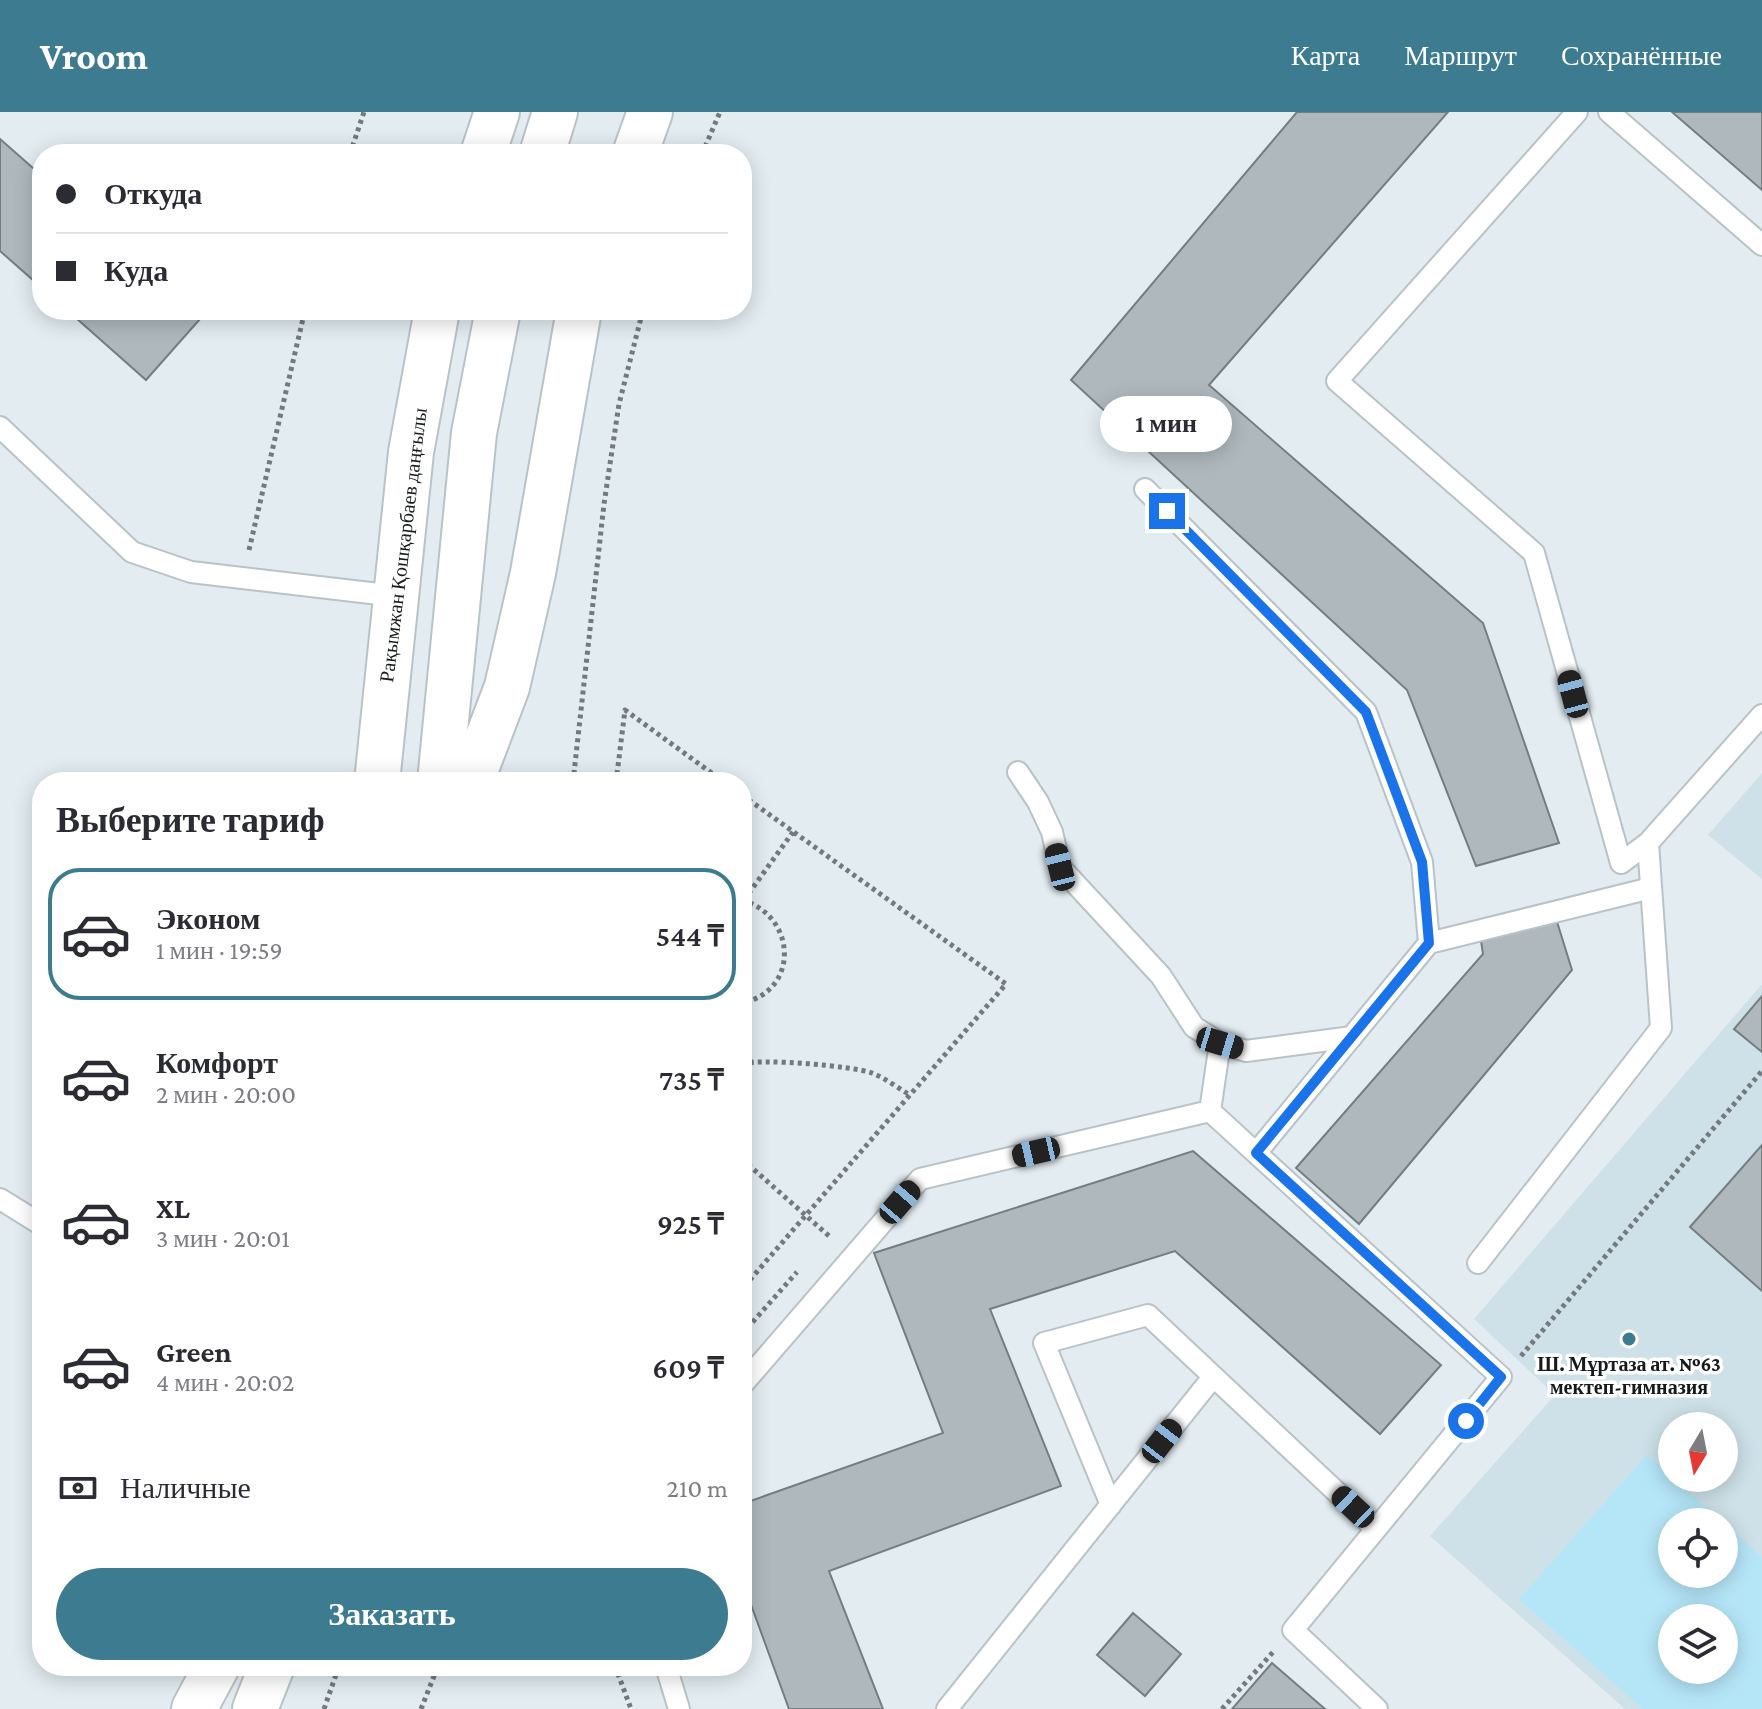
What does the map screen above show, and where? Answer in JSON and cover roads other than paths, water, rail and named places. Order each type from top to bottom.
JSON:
[{"type":"main road","points":[[486,144],[497,112]]},
{"type":"main road","points":[[545,144],[555,112]]},
{"type":"main road","points":[[639,144],[650,112]]},
{"type":"main road","name":"Рақымжан Қошқарбаев даңғылы","points":[[378,772],[411,452],[435,320]]},
{"type":"main road","points":[[441,772],[474,433],[496,320]]},
{"type":"main road","points":[[475,772],[507,687],[533,573],[577,320]]},
{"type":"main road","points":[[194,1709],[212,1676]]},
{"type":"main road","points":[[255,1709],[268,1676]]},
{"type":"lane","points":[[1577,112],[1337,381],[1534,553],[1621,863],[1648,843],[1762,715]]},
{"type":"lane","points":[[1609,112],[1762,245]]},
{"type":"lane","points":[[0,427],[132,552],[191,572],[396,596]]},
{"type":"lane","points":[[1145,489],[1366,712],[1422,862],[1429,943]]},
{"type":"lane","points":[[1018,772],[1038,802],[1052,832],[1060,867],[1161,976],[1194,1027],[1220,1043],[1246,1051],[1352,1037]]},
{"type":"lane","points":[[1478,1263],[1661,1028],[1648,843]]},
{"type":"lane","points":[[1256,1153],[1429,943],[1651,888]]},
{"type":"lane","points":[[1210,1111],[1220,1043]]},
{"type":"lane","points":[[1210,1111],[1501,1377],[1293,1630],[1377,1709]]},
{"type":"lane","points":[[752,1373],[920,1179],[1210,1111]]},
{"type":"lane","points":[[0,1199],[32,1219]]},
{"type":"lane","points":[[1111,1505],[1044,1343],[1148,1315],[1376,1529]]},
{"type":"lane","points":[[947,1709],[1213,1377]]},
{"type":"lane","points":[[669,1676],[679,1709]]},
{"type":"place","name":"Ш. Мұртаза ат. №63 мектеп-гимназия","points":[[1629,1339]]}]
